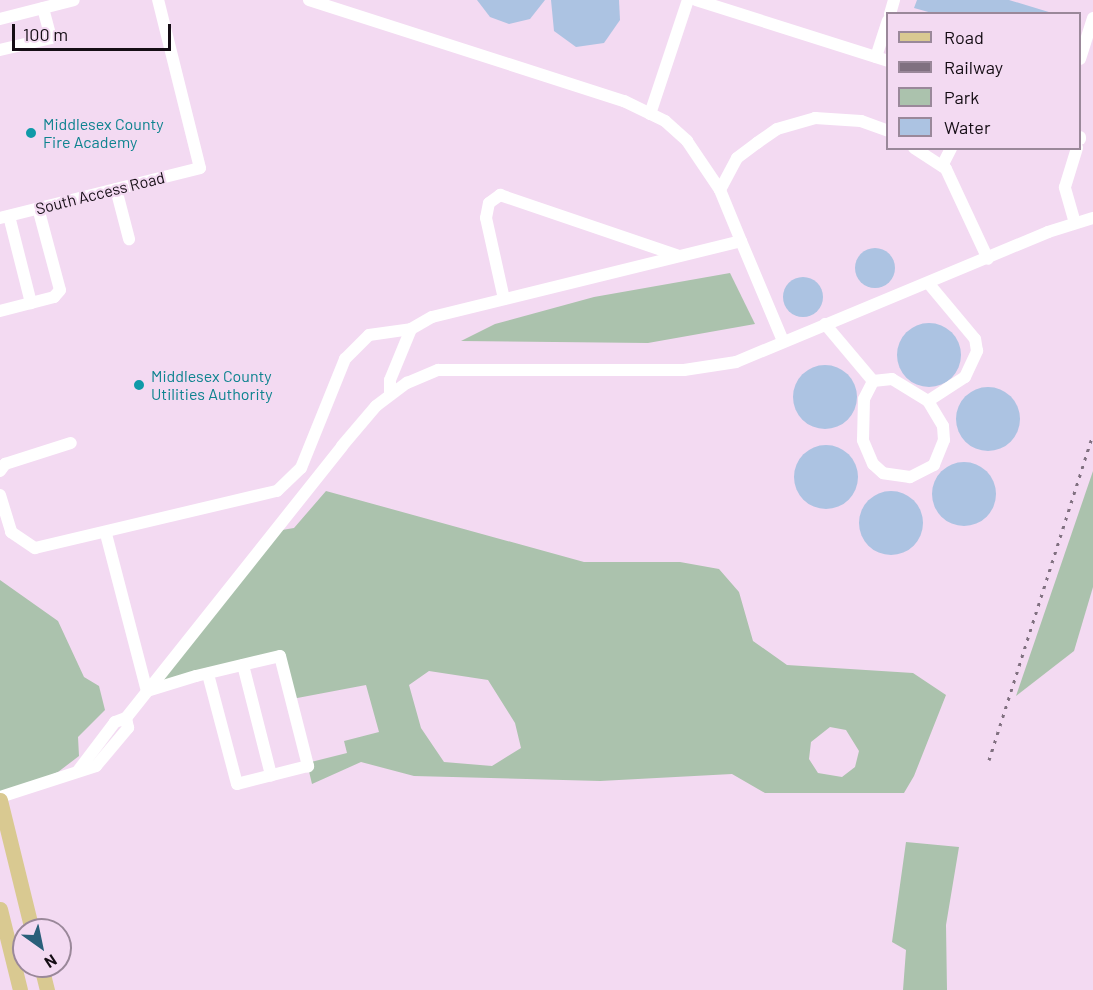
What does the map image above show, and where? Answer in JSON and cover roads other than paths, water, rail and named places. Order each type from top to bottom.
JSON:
[{"type":"main road","points":[[0,799],[29,918]]},
{"type":"main road","points":[[0,909],[20,990]]},
{"type":"lane","points":[[0,19],[28,6],[43,8],[74,0]]},
{"type":"lane","name":"South Access Road","points":[[4,217],[200,168],[158,0]]},
{"type":"lane","points":[[309,0],[650,114],[687,141],[720,189],[783,340]]},
{"type":"lane","points":[[650,114],[688,0]]},
{"type":"lane","points":[[696,0],[882,59],[886,34]]},
{"type":"lane","points":[[0,50],[51,38],[43,8]]},
{"type":"lane","points":[[1081,56],[1093,18]]},
{"type":"lane","points":[[720,189],[737,158],[796,122],[840,117],[886,130]]},
{"type":"lane","points":[[917,150],[942,166],[958,187],[988,259]]},
{"type":"lane","points":[[942,166],[950,150]]},
{"type":"lane","points":[[1075,223],[1065,187],[1076,150]]},
{"type":"lane","points":[[116,189],[129,239]]},
{"type":"lane","points":[[504,299],[486,218],[489,203],[500,195],[679,256]]},
{"type":"lane","points":[[0,311],[54,297],[60,290],[38,208]]},
{"type":"lane","points":[[4,217],[31,303]]},
{"type":"lane","points":[[0,799],[96,766],[128,728],[126,718],[147,691],[390,393],[438,370],[684,370],[736,362],[783,340],[929,284],[1075,223],[1093,219]]},
{"type":"lane","points":[[0,495],[11,532],[34,548],[106,534],[277,491],[301,468],[345,359],[369,335],[411,329],[432,317],[741,241]]},
{"type":"lane","points":[[928,401],[965,377],[977,351],[975,339],[929,284]]},
{"type":"lane","points":[[825,324],[873,381]]},
{"type":"lane","points":[[390,393],[390,380],[411,329]]},
{"type":"lane","points":[[892,379],[928,401],[943,426],[941,453],[923,473],[896,477],[873,464],[864,447],[864,399],[873,381],[892,379]]},
{"type":"lane","points":[[0,471],[5,464],[71,443]]},
{"type":"lane","points":[[106,534],[147,691]]},
{"type":"lane","points":[[147,691],[208,674],[243,665],[280,657],[308,766],[237,784],[208,674]]},
{"type":"lane","points":[[243,665],[271,775]]},
{"type":"water","points":[[477,0],[545,0],[530,19],[509,24],[490,17]]},
{"type":"water","points":[[551,0],[619,0],[620,20],[604,43],[576,47],[554,31]]},
{"type":"water","points":[[917,0],[1009,0],[1049,12],[928,12],[914,8]]},
{"type":"water","points":[[875,248],[883,249],[889,254],[894,260],[894,276],[889,282],[883,287],[875,288],[867,287],[861,282],[856,276],[855,268],[856,260],[861,254],[867,249]]},
{"type":"water","points":[[803,277],[811,278],[817,283],[822,289],[822,305],[817,311],[811,316],[803,317],[795,316],[789,311],[784,305],[783,297],[784,289],[789,283],[795,278]]},
{"type":"water","points":[[923,323],[935,323],[952,332],[959,343],[961,355],[959,367],[952,378],[935,387],[923,387],[911,382],[902,373],[897,361],[897,349],[902,337],[911,328]]},
{"type":"water","points":[[819,365],[831,365],[848,374],[855,385],[857,397],[855,409],[848,420],[831,429],[819,429],[807,424],[798,415],[793,403],[793,391],[798,379],[807,370]]},
{"type":"water","points":[[982,387],[994,387],[1011,396],[1018,407],[1020,419],[1018,431],[1011,442],[994,451],[982,451],[970,446],[961,437],[956,425],[956,413],[961,401],[970,392]]},
{"type":"water","points":[[820,445],[832,445],[849,454],[856,465],[858,477],[856,489],[849,500],[832,509],[820,509],[808,504],[799,495],[794,483],[794,471],[799,459],[808,450]]},
{"type":"water","points":[[958,462],[970,462],[987,471],[994,482],[996,494],[994,506],[987,517],[970,526],[958,526],[946,521],[937,512],[932,500],[932,488],[937,476],[946,467]]},
{"type":"water","points":[[885,491],[897,491],[914,500],[921,511],[923,523],[921,535],[914,546],[897,555],[885,555],[873,550],[864,541],[859,529],[859,517],[864,505],[873,496]]},
{"type":"railway","points":[[989,760],[1093,435]]},
{"type":"place","name":"Middlesex County Fire Academy","points":[[31,133]]},
{"type":"place","name":"Middlesex County Utilities Authority","points":[[139,385]]}]
